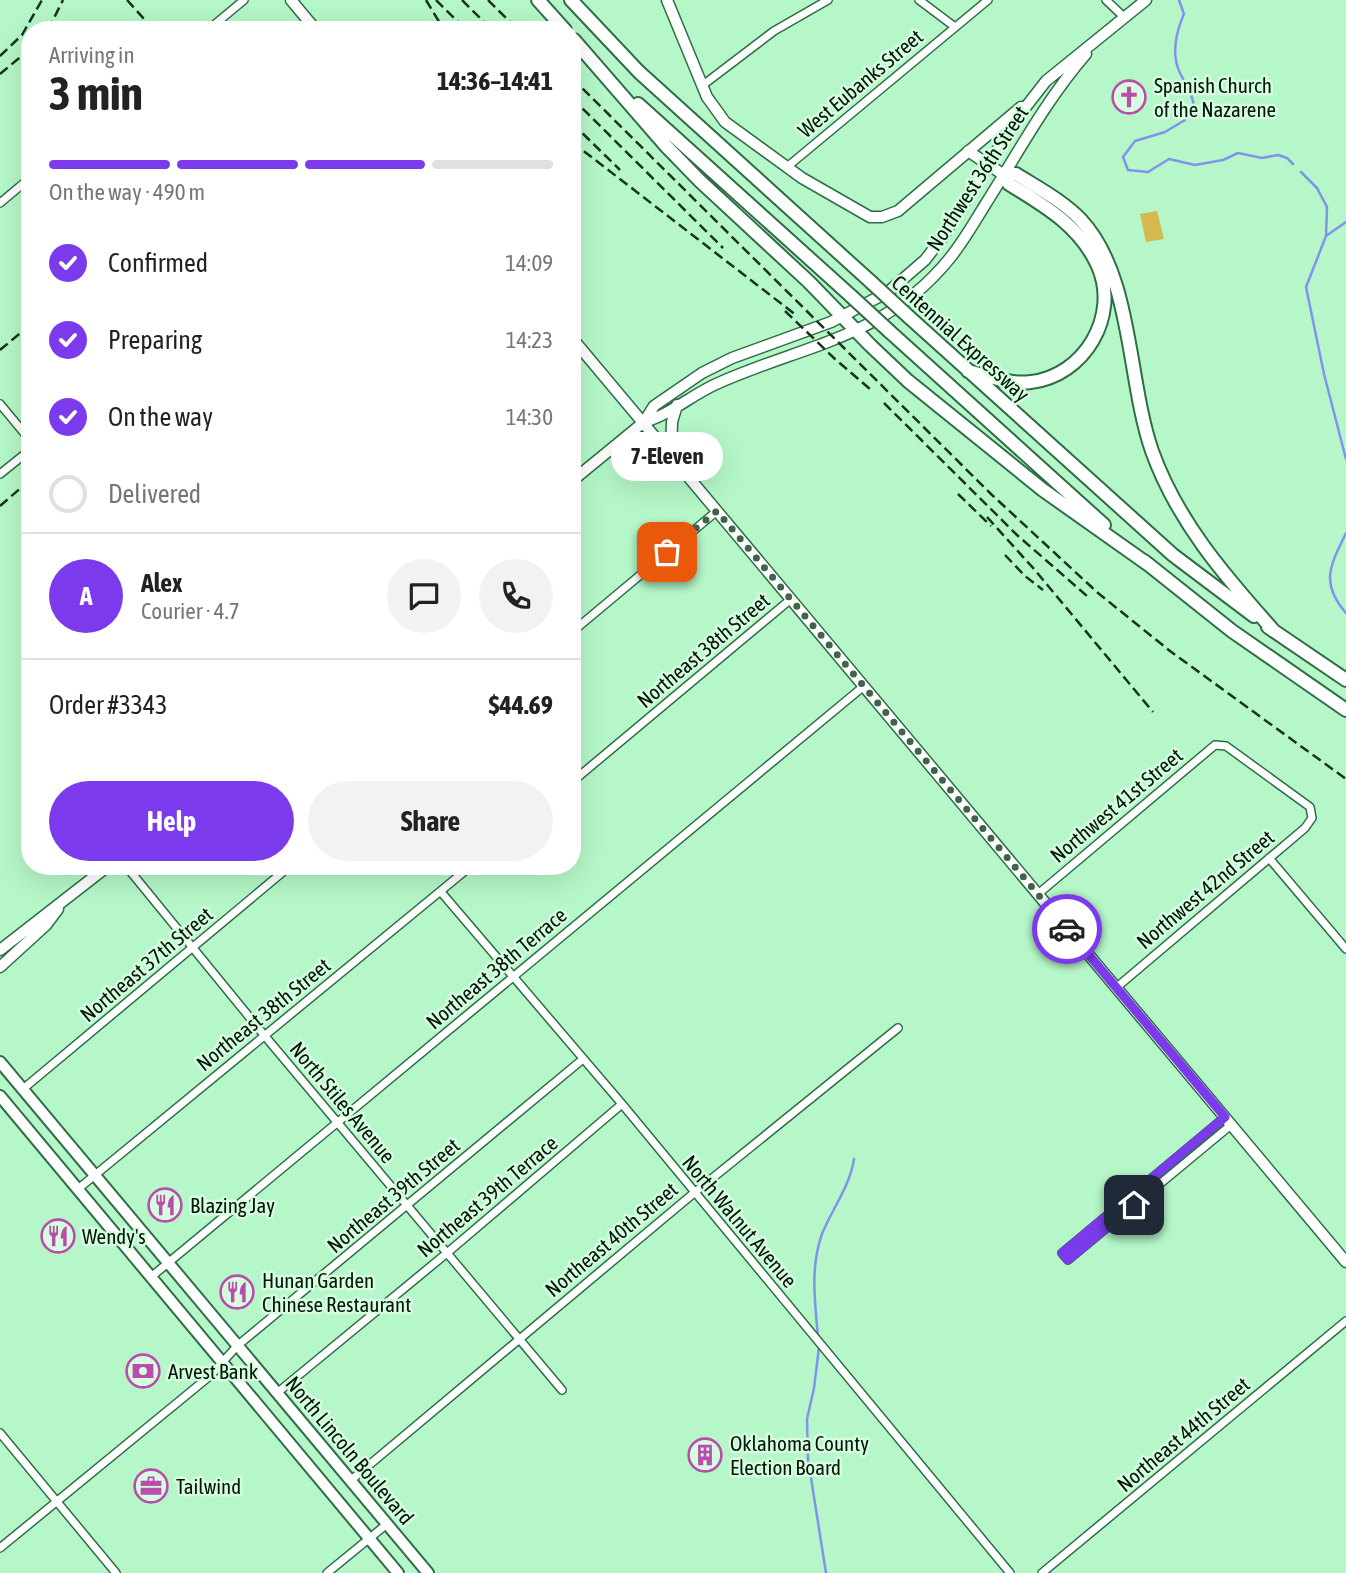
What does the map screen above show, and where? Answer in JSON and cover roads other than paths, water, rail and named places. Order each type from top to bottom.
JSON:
[{"type":"highway","points":[[538,0],[557,21]]},
{"type":"highway","name":"Centennial Expressway","points":[[571,0],[639,72],[1173,555],[1273,630],[1346,680]]},
{"type":"highway","name":"Centennial Expressway","points":[[581,47],[646,111],[1149,565],[1232,631],[1346,710]]},
{"type":"highway","points":[[581,48],[691,173],[809,282],[908,381],[1033,482],[1149,565]]},
{"type":"highway","points":[[968,370],[1003,381],[1021,383],[1055,376],[1088,349],[1098,331],[1104,308],[1105,295],[1098,268],[1084,242],[1062,218],[1009,184],[1004,176],[1016,174],[1066,206],[1101,246],[1115,284],[1142,417],[1172,497],[1221,572],[1273,630]]},
{"type":"main road","points":[[291,0],[308,21]]},
{"type":"main road","points":[[667,0],[703,85],[724,122],[787,167]]},
{"type":"main road","name":"Northwest 36th Street","points":[[787,167],[853,209],[876,218],[898,211],[1029,100],[1055,72],[1146,0]]},
{"type":"main road","name":"Northwest 36th Street","points":[[644,422],[663,416],[677,405],[723,381],[876,322],[905,302],[939,271],[959,247],[1052,95],[1098,40]]},
{"type":"main road","name":"Northwest 36th Street","points":[[842,316],[888,292],[925,260],[942,238],[1029,100]]},
{"type":"main road","points":[[968,151],[1004,176]]},
{"type":"main road","points":[[581,474],[644,422],[654,406],[702,373],[743,354],[842,316]]},
{"type":"main road","points":[[581,348],[1346,1262]]},
{"type":"main road","points":[[671,456],[672,422],[677,405]]},
{"type":"main road","points":[[0,950],[97,875]]},
{"type":"main road","points":[[0,967],[46,925],[63,903]]},
{"type":"main road","name":"North Lincoln Boulevard","points":[[0,1062],[428,1573]]},
{"type":"main road","name":"North Lincoln Boulevard","points":[[0,1097],[398,1573]]},
{"type":"main road","points":[[297,1452],[315,1438]]},
{"type":"street","points":[[219,21],[244,0]]},
{"type":"street","points":[[703,85],[783,26],[828,0]]},
{"type":"street","points":[[919,0],[955,27]]},
{"type":"street","name":"West Eubanks Street","points":[[787,167],[988,0]]},
{"type":"street","points":[[1106,0],[1125,18]]},
{"type":"street","points":[[0,203],[21,186]]},
{"type":"street","points":[[0,404],[21,429]]},
{"type":"street","points":[[0,474],[21,457]]},
{"type":"street","points":[[581,624],[717,511]]},
{"type":"street","name":"Northeast 38th Street","points":[[581,774],[791,599]]},
{"type":"street","name":"Northeast 38th Terrace","points":[[151,1277],[864,686]]},
{"type":"street","name":"Northwest 41st Street","points":[[1038,894],[1209,749],[1218,745],[1226,746],[1304,800],[1313,815]]},
{"type":"street","name":"Northwest 42nd Street","points":[[1116,987],[1309,824],[1313,815]]},
{"type":"street","points":[[1269,858],[1346,949]]},
{"type":"street","name":"North Stiles Avenue","points":[[134,875],[562,1390]]},
{"type":"street","name":"Northeast 37th Street","points":[[23,1089],[279,875]]},
{"type":"street","name":"Northeast 38th Street","points":[[78,1189],[461,875]]},
{"type":"street","name":"North Walnut Avenue","points":[[441,892],[622,1104],[1010,1573]]},
{"type":"street","name":"Northeast 40th Street","points":[[350,1481],[694,1193],[898,1027]]},
{"type":"street","name":"Northeast 39th Street","points":[[0,1548],[223,1363],[237,1346],[583,1059]]},
{"type":"street","name":"Northeast 39th Terrace","points":[[277,1393],[622,1104]]},
{"type":"street","points":[[1228,1121],[1068,1260],[1062,1253],[1228,1121]]},
{"type":"street","name":"Northeast 44th Street","points":[[1042,1573],[1346,1321]]},
{"type":"street","points":[[0,1433],[116,1573]]},
{"type":"street","points":[[327,1573],[387,1524]]},
{"type":"waterway","points":[[1179,0],[1184,14],[1177,36],[1176,59],[1194,109],[1185,120],[1165,132],[1135,141],[1123,157],[1128,170],[1148,172],[1169,159],[1195,165],[1223,160],[1238,153],[1262,158],[1278,155],[1293,164]]},
{"type":"waterway","points":[[1301,172],[1317,188],[1327,207],[1326,236],[1306,287],[1324,374],[1346,459]]},
{"type":"waterway","points":[[1326,236],[1346,222]]},
{"type":"waterway","points":[[1346,533],[1330,574],[1333,592],[1346,613]]},
{"type":"waterway","points":[[818,1337],[814,1285],[818,1247],[849,1179],[854,1159]]},
{"type":"waterway","points":[[819,1347],[807,1419],[808,1459],[826,1573]]},
{"type":"railway","points":[[30,21],[42,0]]},
{"type":"railway","points":[[52,21],[63,0]]},
{"type":"railway","points":[[127,0],[146,21]]},
{"type":"railway","points":[[426,0],[439,21]]},
{"type":"railway","points":[[436,0],[457,21]]},
{"type":"railway","points":[[462,0],[483,21]]},
{"type":"railway","points":[[488,0],[509,21]]},
{"type":"railway","points":[[0,56],[21,36]]},
{"type":"railway","points":[[0,74],[21,56]]},
{"type":"railway","points":[[581,87],[991,494],[1098,593],[1170,651],[1346,779]]},
{"type":"railway","points":[[581,107],[723,248]]},
{"type":"railway","points":[[581,132],[620,170]]},
{"type":"railway","points":[[581,149],[796,315]]},
{"type":"railway","points":[[785,311],[870,389]]},
{"type":"railway","points":[[0,350],[21,332]]},
{"type":"railway","points":[[884,403],[1017,535],[1087,596]]},
{"type":"railway","points":[[0,506],[21,488]]},
{"type":"railway","points":[[958,494],[991,526]]},
{"type":"railway","points":[[987,517],[1153,712]]},
{"type":"railway","points":[[1005,555],[1043,590]]},
{"type":"place","name":"Spanish Church of the Nazarene","points":[[1129,97]]},
{"type":"place","name":"7-Eleven","points":[[667,552]]},
{"type":"place","name":"Blazing Jay","points":[[165,1205]]},
{"type":"place","name":"Wendy's","points":[[58,1236]]},
{"type":"place","name":"Hunan Garden Chinese Restaurant","points":[[237,1292]]},
{"type":"place","name":"Arvest Bank","points":[[143,1371]]},
{"type":"place","name":"Oklahoma County Election Board","points":[[705,1455]]},
{"type":"place","name":"Tailwind","points":[[151,1486]]}]
